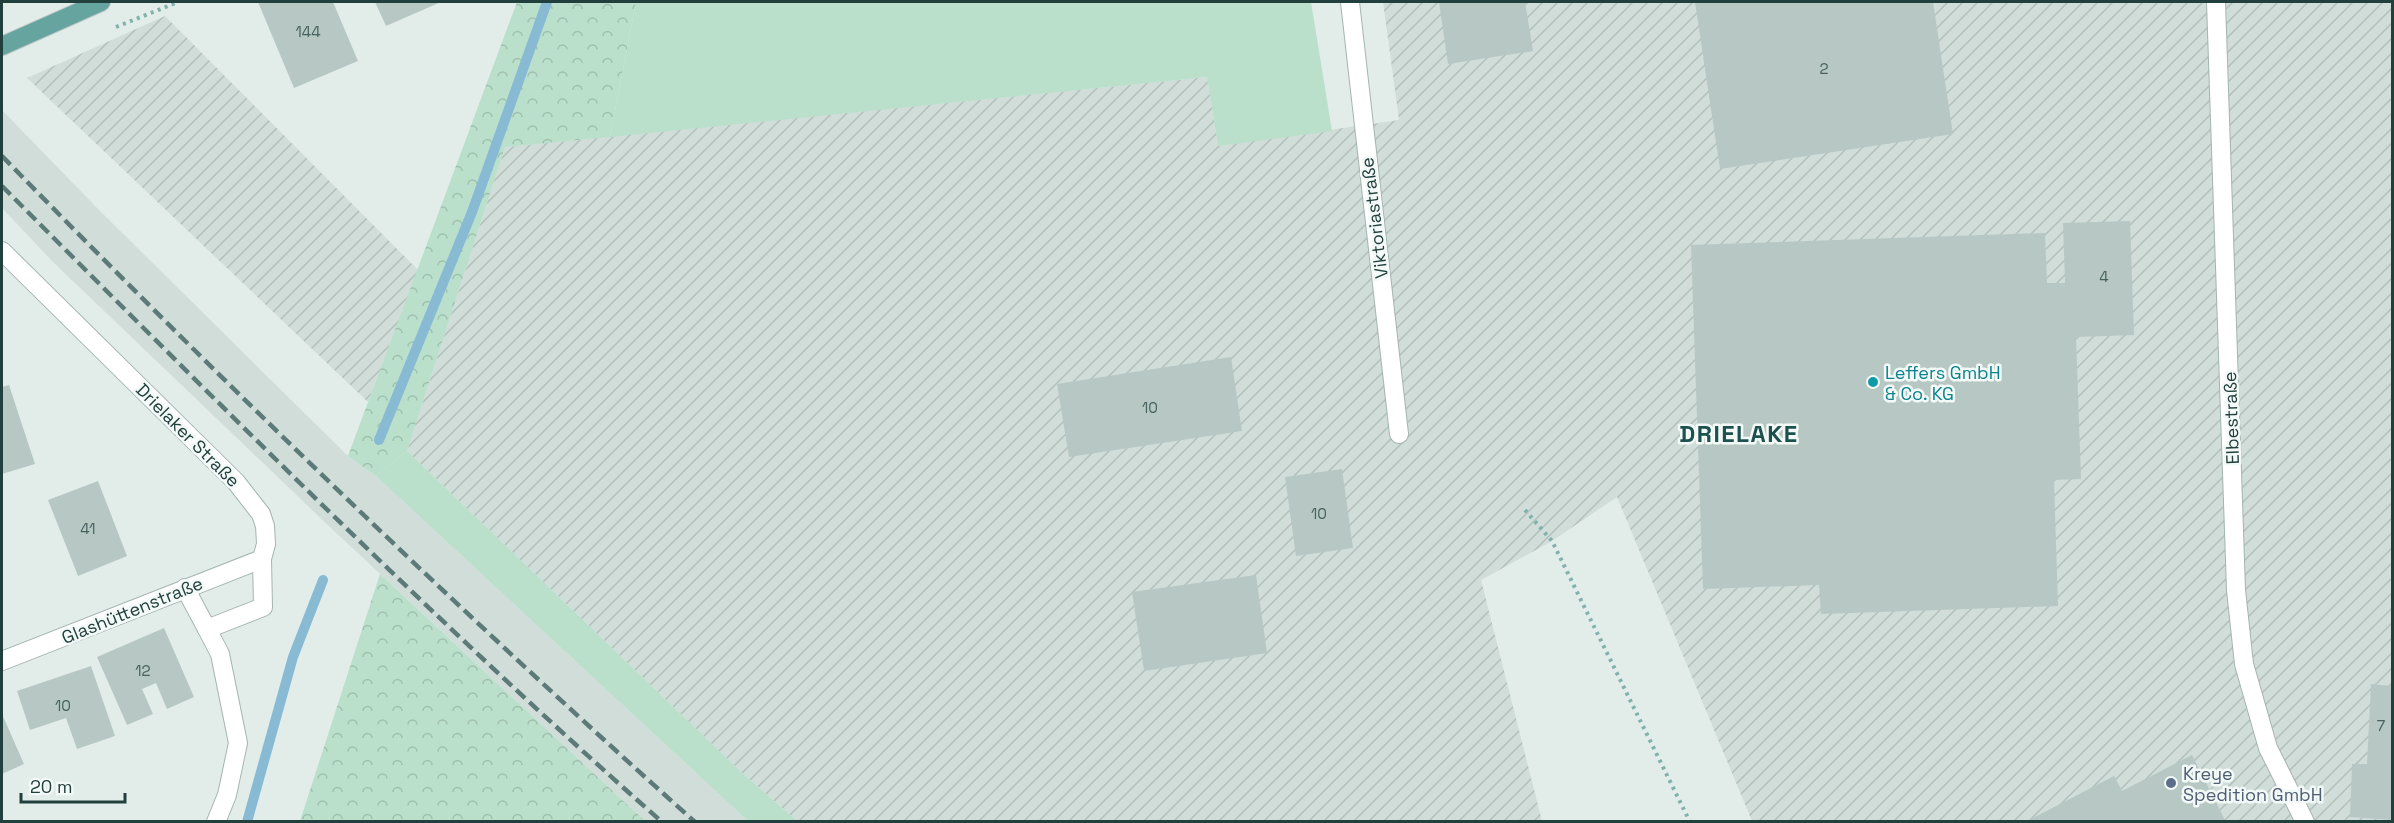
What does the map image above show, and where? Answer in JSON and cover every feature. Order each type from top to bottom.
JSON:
[{"type":"main road","points":[[2,46],[101,2]]},
{"type":"street","name":"Viktoriastraße","points":[[1350,2],[1399,434]]},
{"type":"street","name":"Elbestraße","points":[[2216,2],[2236,590],[2244,664],[2268,748],[2305,822]]},
{"type":"street","name":"Drielaker Straße","points":[[2,251],[236,482],[261,514],[265,526],[266,544],[262,559],[262,608],[207,629]]},
{"type":"street","name":"Glashüttenstraße","points":[[2,661],[262,559]]},
{"type":"street","points":[[185,588],[220,654],[238,743],[227,795],[216,822]]},
{"type":"path","points":[[1525,510],[1551,541],[1689,822]]},
{"type":"shaded area","points":[[1383,2],[2392,2],[2392,821],[1752,821],[1617,497],[1552,541],[1481,580],[1542,821],[797,821],[739,770],[407,451],[505,147],[1207,77],[1218,146],[1399,120]]},
{"type":"shaded area","points":[[165,16],[418,270],[368,402],[27,78]]},
{"type":"shaded area","points":[[2,110],[100,211],[348,456],[376,476],[748,821],[645,821],[332,529],[53,262],[2,208]]},
{"type":"green space","points":[[517,2],[636,2],[610,137],[505,147],[407,451],[376,476],[348,456]]},
{"type":"green space","points":[[636,2],[1311,2],[1332,131],[1218,146],[1207,77],[610,137]]},
{"type":"green space","points":[[407,451],[739,770],[797,821],[748,821],[376,476]]},
{"type":"green space","points":[[380,574],[645,821],[300,821]]},
{"type":"building","points":[[258,2],[333,2],[358,61],[294,88]]},
{"type":"building","points":[[375,2],[441,2],[386,26]]},
{"type":"building","points":[[1439,2],[1525,2],[1533,51],[1448,64]]},
{"type":"building","points":[[1695,2],[1933,2],[1953,134],[1720,169]]},
{"type":"building","name":"Leffers GmbH & Co. KG","points":[[2130,221],[2134,335],[2076,337],[2081,479],[2054,480],[2058,606],[1821,614],[1819,585],[1703,589],[1691,245],[2045,233],[2047,283],[2065,283],[2063,223]]},
{"type":"building","points":[[1231,357],[1242,431],[1069,457],[1057,384]]},
{"type":"building","points":[[9,385],[35,464],[2,474],[2,387]]},
{"type":"building","points":[[1342,469],[1353,548],[1296,556],[1285,477]]},
{"type":"building","points":[[98,481],[127,556],[78,576],[48,500]]},
{"type":"building","points":[[1256,575],[1267,653],[1144,671],[1132,592]]},
{"type":"building","points":[[164,628],[194,697],[167,709],[156,683],[142,689],[153,714],[127,725],[97,657]]},
{"type":"building","points":[[91,666],[115,736],[77,749],[66,718],[30,730],[17,691]]},
{"type":"building","points":[[2371,684],[2392,686],[2392,820],[2350,817],[2352,764],[2367,764]]},
{"type":"building","points":[[2,714],[24,764],[2,774]]},
{"type":"building","name":"Kreye Spedition GmbH","points":[[2192,755],[2226,822],[2025,822],[2114,776],[2122,791]]},
{"type":"waterway","points":[[379,440],[472,212],[547,2]]},
{"type":"waterway","points":[[247,822],[293,657],[323,580]]},
{"type":"railway","points":[[2,156],[342,495],[517,660],[695,822]]},
{"type":"railway","points":[[2,186],[409,589],[662,822]]},
{"type":"place","name":"Leffers GmbH & Co. KG","points":[[1873,382]]},
{"type":"place","name":"Kreye Spedition GmbH","points":[[2171,783]]},
{"type":"district","name":"DRIELAKE","points":[[1739,433]]}]
